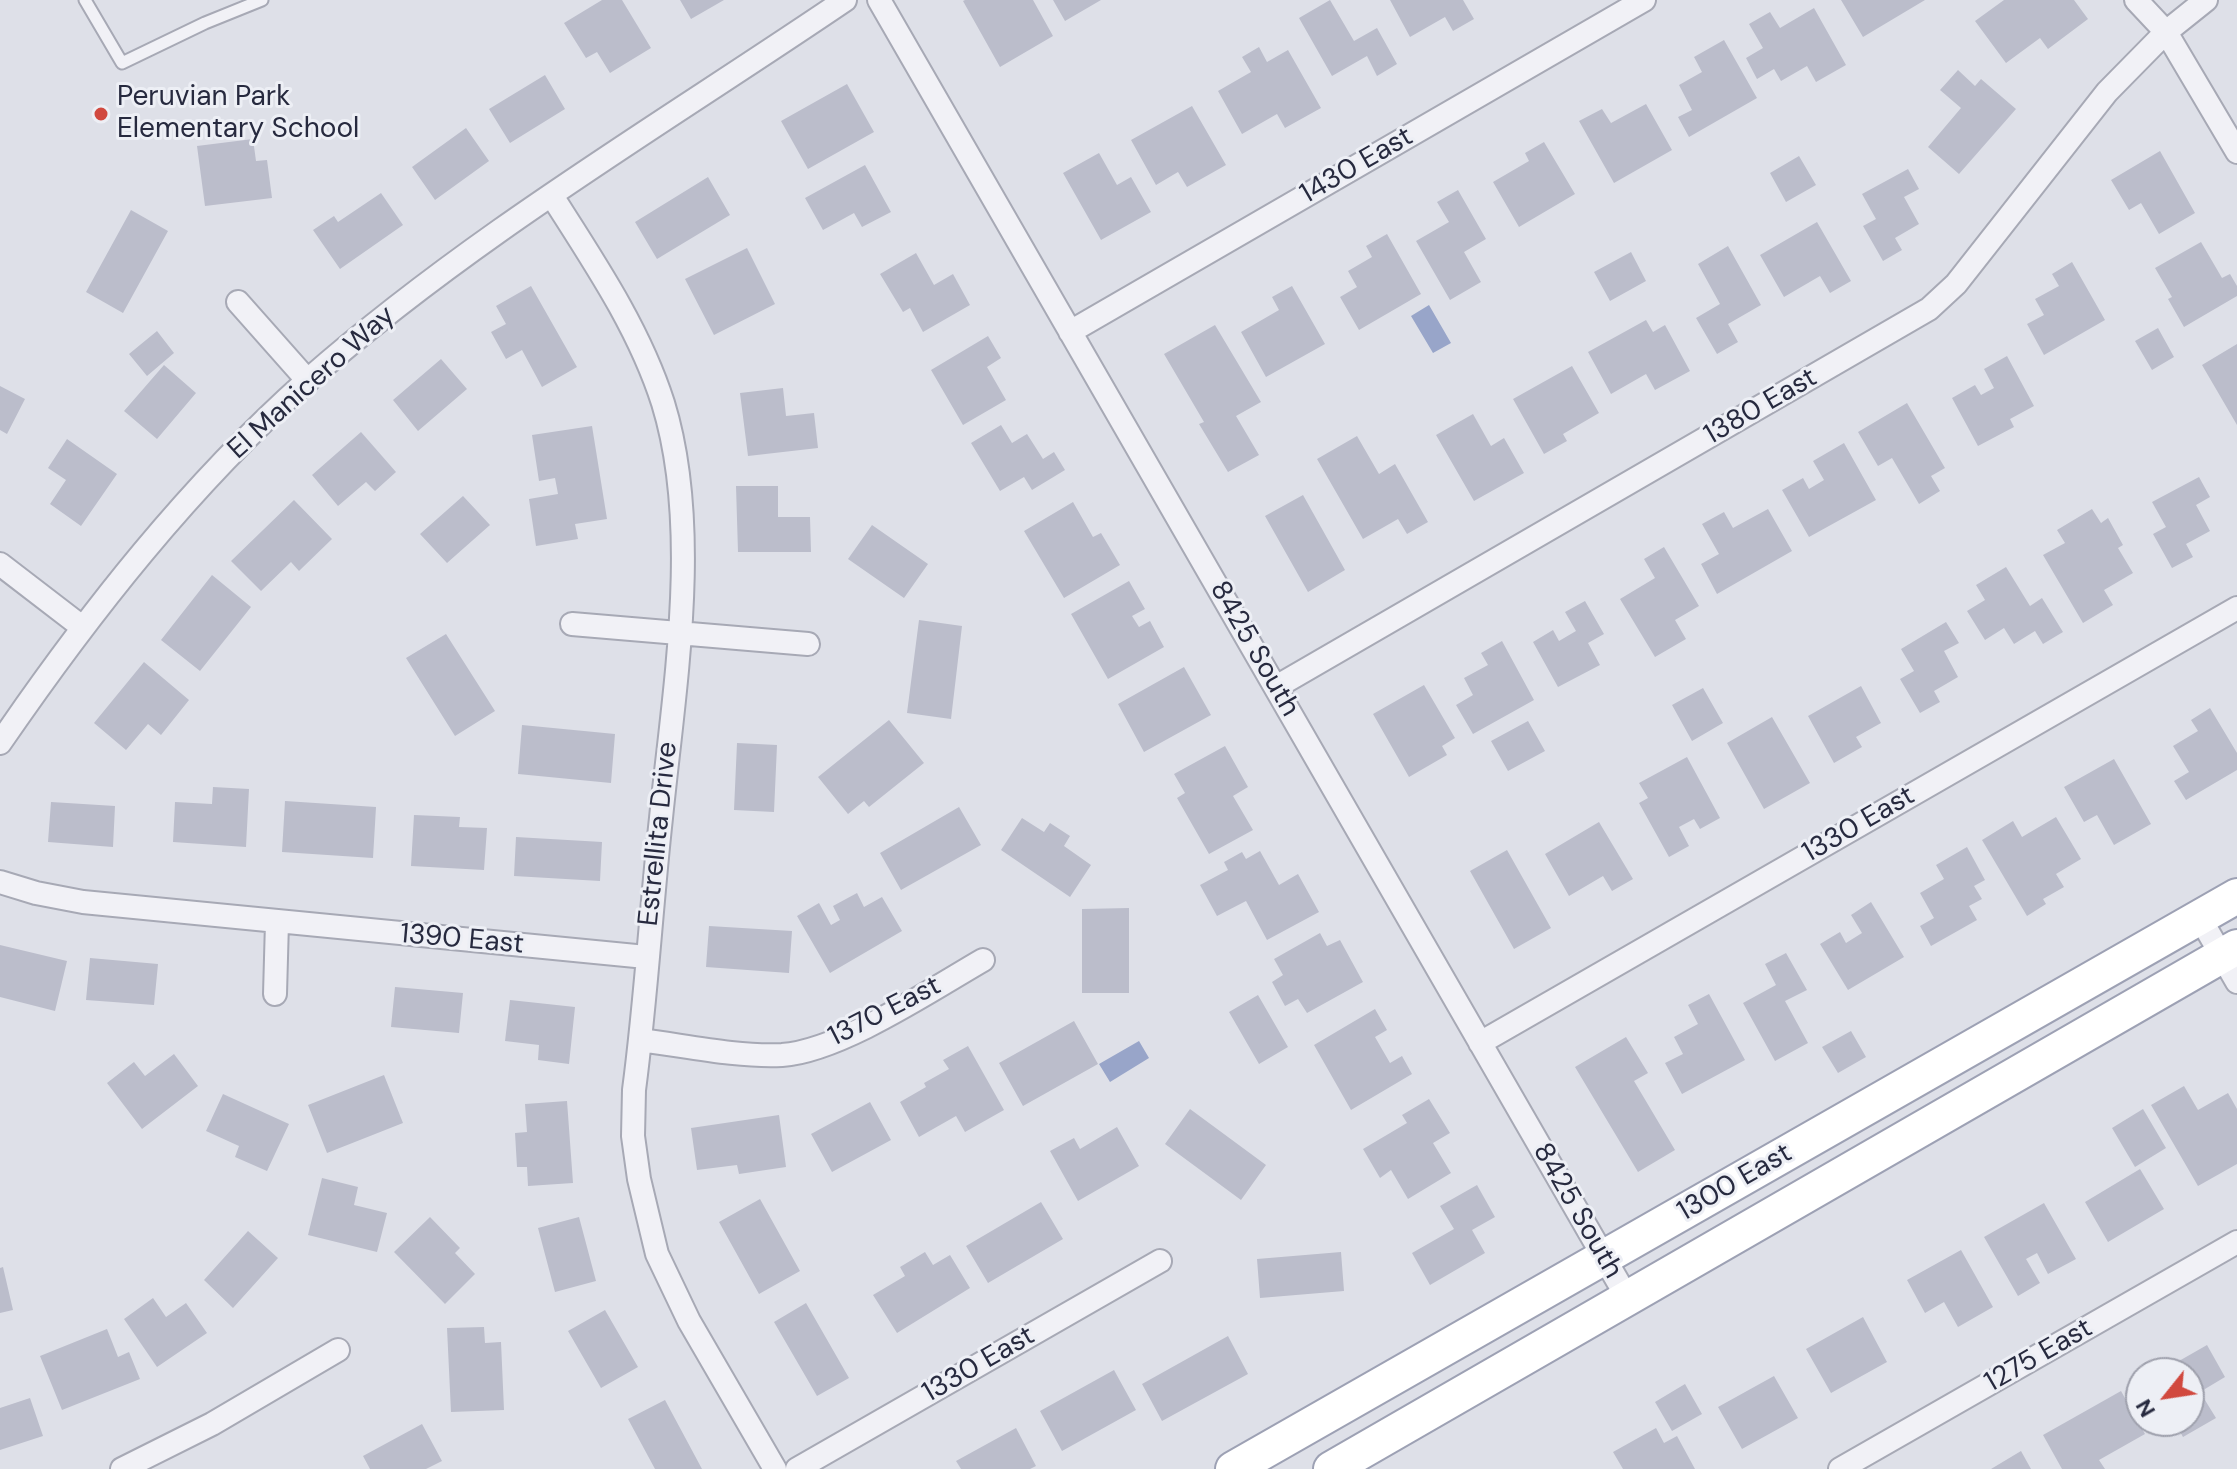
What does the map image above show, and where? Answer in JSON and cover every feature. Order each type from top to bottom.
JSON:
[{"type":"main road","name":"1300 East","points":[[1233,1469],[2237,896]]},
{"type":"main road","name":"1300 East","points":[[1331,1469],[1628,1299],[2232,962]]},
{"type":"street","name":"El Manicero Way","points":[[0,743],[82,627],[152,541],[227,458],[308,381],[467,254],[845,0]]},
{"type":"street","name":"8425 South","points":[[879,0],[1628,1299]]},
{"type":"street","name":"1430 East","points":[[1070,332],[1644,0]]},
{"type":"street","points":[[2136,0],[2166,32],[2237,152]]},
{"type":"street","name":"1380 East","points":[[1276,687],[1929,309],[1956,284],[2107,92],[2166,32],[2206,0]]},
{"type":"street","name":"Estrellita Drive","points":[[552,196],[610,288],[640,344],[663,404],[678,466],[684,529],[678,633],[634,1090],[633,1136],[641,1192],[657,1254],[689,1321],[775,1469]]},
{"type":"street","points":[[238,302],[308,381]]},
{"type":"street","points":[[0,564],[82,627]]},
{"type":"street","name":"1330 East","points":[[1480,1043],[2237,608]]},
{"type":"street","points":[[572,624],[808,644]]},
{"type":"street","name":"1390 East","points":[[0,882],[83,902],[646,957]]},
{"type":"street","points":[[2200,918],[2232,962]]},
{"type":"street","points":[[275,994],[277,922]]},
{"type":"street","name":"1370 East","points":[[640,1040],[739,1053],[784,1055],[826,1044],[867,1026],[983,960]]},
{"type":"street","name":"1275 East","points":[[1840,1469],[2237,1242]]},
{"type":"street","name":"1330 East","points":[[797,1469],[1160,1261]]},
{"type":"street","points":[[122,1469],[212,1424],[338,1350]]},
{"type":"lane","points":[[85,0],[122,63],[205,23],[262,0]]},
{"type":"water","points":[[1429,305],[1451,343],[1433,353],[1411,316]]},
{"type":"water","points":[[1139,1041],[1149,1058],[1110,1082],[1099,1064]]},
{"type":"building","points":[[602,0],[622,0],[651,48],[610,73],[597,52],[586,58],[564,23]]},
{"type":"building","points":[[680,0],[724,0],[691,19]]},
{"type":"building","points":[[965,0],[1033,0],[1053,36],[1000,67]]},
{"type":"building","points":[[1053,0],[1101,0],[1065,21]]},
{"type":"building","points":[[1330,0],[1354,41],[1377,28],[1397,64],[1377,76],[1367,56],[1332,76],[1299,18]]},
{"type":"building","points":[[1390,0],[1463,0],[1474,19],[1453,31],[1445,17],[1410,37]]},
{"type":"building","points":[[1841,0],[1925,0],[1863,37]]},
{"type":"building","points":[[2004,0],[2074,0],[2088,19],[2048,49],[2040,38],[2006,63],[1975,21]]},
{"type":"building","points":[[1814,8],[1846,65],[1816,82],[1807,66],[1781,81],[1774,69],[1757,79],[1746,58],[1763,48],[1749,24],[1770,12],[1780,28]]},
{"type":"building","points":[[1724,40],[1757,98],[1689,137],[1678,117],[1692,110],[1679,85],[1702,72],[1694,57]]},
{"type":"building","points":[[1259,47],[1267,62],[1288,50],[1321,108],[1285,128],[1277,114],[1242,134],[1218,91],[1251,72],[1242,57]]},
{"type":"building","points":[[1958,70],[1975,86],[1981,79],[2016,109],[1959,174],[1928,147],[1961,108],[1940,90]]},
{"type":"building","points":[[545,75],[565,109],[510,143],[489,109]]},
{"type":"building","points":[[847,84],[874,132],[808,169],[781,121]]},
{"type":"building","points":[[1646,104],[1672,150],[1614,183],[1579,121],[1602,109],[1611,123]]},
{"type":"building","points":[[1192,106],[1226,165],[1187,187],[1178,172],[1156,185],[1131,140]]},
{"type":"building","points":[[466,128],[489,161],[435,200],[412,167]]},
{"type":"building","points":[[253,139],[256,161],[267,160],[272,198],[205,206],[197,146]]},
{"type":"building","points":[[1544,142],[1575,194],[1519,227],[1493,182],[1529,161],[1525,153]]},
{"type":"building","points":[[2160,151],[2195,213],[2159,234],[2141,203],[2129,210],[2111,180]]},
{"type":"building","points":[[1099,153],[1117,185],[1131,177],[1151,212],[1101,240],[1063,173]]},
{"type":"building","points":[[1799,156],[1816,185],[1786,202],[1770,173]]},
{"type":"building","points":[[865,165],[891,212],[862,227],[854,213],[823,230],[805,198]]},
{"type":"building","points":[[1908,169],[1919,189],[1904,197],[1919,224],[1895,238],[1902,250],[1883,261],[1863,226],[1876,219],[1862,194]]},
{"type":"building","points":[[708,177],[730,215],[657,259],[635,222]]},
{"type":"building","points":[[1458,190],[1486,239],[1464,252],[1481,282],[1450,300],[1416,241],[1449,222],[1437,202]]},
{"type":"building","points":[[381,193],[403,225],[340,269],[313,230],[334,216],[338,222]]},
{"type":"building","points":[[131,210],[168,231],[123,313],[86,292]]},
{"type":"building","points":[[1817,222],[1851,281],[1830,293],[1820,276],[1784,297],[1760,255]]},
{"type":"building","points":[[1387,234],[1421,294],[1359,330],[1340,297],[1357,287],[1348,271],[1372,257],[1366,246]]},
{"type":"building","points":[[2201,242],[2222,278],[2230,274],[2237,286],[2237,296],[2184,327],[2168,299],[2172,297],[2155,268]]},
{"type":"building","points":[[1728,246],[1761,305],[1728,324],[1738,342],[1717,354],[1696,318],[1720,304],[1698,264]]},
{"type":"building","points":[[747,248],[775,304],[714,335],[685,279]]},
{"type":"building","points":[[1631,252],[1646,281],[1610,301],[1594,272]]},
{"type":"building","points":[[916,253],[934,285],[953,274],[970,305],[923,332],[910,308],[903,312],[880,274]]},
{"type":"building","points":[[2072,262],[2105,320],[2044,355],[2027,324],[2044,315],[2035,299],[2059,286],[2052,274]]},
{"type":"building","points":[[531,286],[577,367],[542,387],[522,350],[506,359],[491,332],[506,324],[496,306]]},
{"type":"building","points":[[1292,286],[1325,344],[1266,377],[1241,332],[1279,310],[1272,297]]},
{"type":"building","points":[[1646,320],[1653,332],[1665,325],[1690,371],[1655,390],[1646,374],[1611,394],[1588,352]]},
{"type":"building","points":[[1215,325],[1261,402],[1236,416],[1259,455],[1228,472],[1199,424],[1204,422],[1164,354]]},
{"type":"building","points":[[2158,328],[2174,357],[2152,370],[2135,341]]},
{"type":"building","points":[[157,331],[174,353],[147,376],[129,354]]},
{"type":"building","points":[[988,336],[1001,358],[987,367],[1006,400],[963,425],[931,370]]},
{"type":"building","points":[[2237,344],[2237,425],[2202,365]]},
{"type":"building","points":[[2007,356],[2034,406],[2010,419],[2014,427],[1978,446],[1952,398],[1975,385],[1981,395],[1994,388],[1984,369]]},
{"type":"building","points":[[441,359],[467,389],[418,431],[393,400]]},
{"type":"building","points":[[164,365],[196,393],[157,439],[124,411]]},
{"type":"building","points":[[1572,366],[1599,413],[1563,434],[1567,441],[1544,454],[1513,399]]},
{"type":"building","points":[[0,386],[25,399],[7,434],[0,430]]},
{"type":"building","points":[[783,388],[786,416],[814,413],[818,448],[748,456],[740,393]]},
{"type":"building","points":[[1907,403],[1945,468],[1931,476],[1940,491],[1919,504],[1892,458],[1878,466],[1858,432]]},
{"type":"building","points":[[1473,414],[1491,446],[1504,438],[1524,473],[1474,501],[1436,435]]},
{"type":"building","points":[[1001,425],[1012,443],[1027,434],[1043,459],[1054,452],[1065,470],[1032,490],[1024,477],[1000,491],[971,443]]},
{"type":"building","points":[[592,426],[607,519],[575,524],[578,539],[536,546],[529,499],[558,494],[555,478],[539,481],[532,435]]},
{"type":"building","points":[[361,432],[396,472],[375,491],[366,482],[338,506],[312,475]]},
{"type":"building","points":[[1357,436],[1379,474],[1395,464],[1428,522],[1407,534],[1398,519],[1363,539],[1317,459]]},
{"type":"building","points":[[67,439],[117,474],[81,526],[50,504],[66,480],[48,468]]},
{"type":"building","points":[[1844,443],[1876,500],[1809,537],[1782,490],[1803,478],[1809,489],[1824,480],[1813,461]]},
{"type":"building","points":[[2199,477],[2210,497],[2196,505],[2210,531],[2186,544],[2193,557],[2172,568],[2153,534],[2166,527],[2152,502]]},
{"type":"building","points":[[736,486],[778,486],[778,517],[810,517],[811,552],[738,552]]},
{"type":"building","points":[[1303,495],[1345,570],[1308,592],[1265,516]]},
{"type":"building","points":[[463,496],[490,525],[447,563],[420,534]]},
{"type":"building","points":[[294,500],[332,539],[299,571],[291,562],[261,591],[231,561]]},
{"type":"building","points":[[1073,502],[1093,537],[1101,533],[1120,565],[1064,598],[1024,531]]},
{"type":"building","points":[[1768,509],[1792,551],[1717,594],[1701,564],[1719,554],[1702,524],[1724,512],[1733,528]]},
{"type":"building","points":[[2092,509],[2101,523],[2108,518],[2123,545],[2118,548],[2133,573],[2104,590],[2113,605],[2083,623],[2043,555],[2065,543],[2057,530]]},
{"type":"building","points":[[872,525],[928,564],[904,598],[848,559]]},
{"type":"building","points":[[1664,547],[1699,606],[1675,620],[1686,639],[1655,657],[1620,599],[1655,578],[1644,559]]},
{"type":"building","points":[[2006,567],[2030,606],[2042,598],[2063,632],[2043,644],[2035,631],[2014,644],[2004,628],[1985,640],[1967,611],[1985,600],[1976,585]]},
{"type":"building","points":[[212,575],[251,607],[200,671],[161,640]]},
{"type":"building","points":[[1129,581],[1145,609],[1132,616],[1139,627],[1150,621],[1164,647],[1108,679],[1071,614]]},
{"type":"building","points":[[1585,601],[1604,634],[1588,643],[1600,665],[1558,687],[1533,642],[1553,630],[1559,641],[1576,631],[1565,612]]},
{"type":"building","points":[[919,620],[962,626],[951,719],[907,713]]},
{"type":"building","points":[[1946,622],[1959,643],[1944,651],[1958,677],[1934,691],[1940,702],[1920,713],[1900,679],[1914,671],[1901,649]]},
{"type":"building","points":[[446,634],[495,711],[455,736],[406,658]]},
{"type":"building","points":[[1502,641],[1534,700],[1473,734],[1456,705],[1473,695],[1464,678],[1488,665],[1481,653]]},
{"type":"building","points":[[144,662],[189,700],[161,735],[148,724],[126,750],[94,723]]},
{"type":"building","points":[[1184,667],[1211,715],[1144,752],[1118,704]]},
{"type":"building","points":[[1424,685],[1455,738],[1442,746],[1447,755],[1409,777],[1373,714]]},
{"type":"building","points":[[1861,686],[1881,723],[1856,737],[1862,747],[1834,763],[1808,716]]},
{"type":"building","points":[[1703,688],[1723,723],[1692,741],[1672,705]]},
{"type":"building","points":[[2210,708],[2237,753],[2237,770],[2186,800],[2174,781],[2189,772],[2173,746],[2198,731],[2191,720]]},
{"type":"building","points":[[1772,717],[1810,783],[1764,809],[1727,743]]},
{"type":"building","points":[[889,720],[924,763],[869,807],[864,801],[848,814],[818,777]]},
{"type":"building","points":[[1528,721],[1545,751],[1508,771],[1491,741]]},
{"type":"building","points":[[522,725],[615,734],[611,783],[518,774]]},
{"type":"building","points":[[737,743],[777,745],[774,812],[734,810]]},
{"type":"building","points":[[1225,746],[1248,787],[1233,796],[1253,830],[1209,854],[1177,798],[1185,793],[1174,774]]},
{"type":"building","points":[[1687,757],[1720,818],[1700,829],[1694,819],[1679,827],[1689,846],[1669,857],[1639,803],[1648,798],[1639,783]]},
{"type":"building","points":[[2114,759],[2151,824],[2114,845],[2097,815],[2084,822],[2064,787]]},
{"type":"building","points":[[213,787],[249,789],[246,847],[173,842],[175,802],[212,804]]},
{"type":"building","points":[[285,801],[376,807],[373,858],[282,852]]},
{"type":"building","points":[[51,802],[115,806],[113,847],[48,842]]},
{"type":"building","points":[[959,807],[981,845],[901,890],[880,853]]},
{"type":"building","points":[[414,815],[460,817],[459,827],[487,828],[484,870],[411,866]]},
{"type":"building","points":[[2056,817],[2081,859],[2056,874],[2064,887],[2043,899],[2046,904],[2027,916],[1982,840],[2013,821],[2022,837]]},
{"type":"building","points":[[1022,818],[1044,832],[1050,823],[1070,836],[1064,846],[1091,865],[1070,897],[1001,850]]},
{"type":"building","points":[[1599,822],[1633,879],[1612,891],[1603,876],[1569,896],[1545,854]]},
{"type":"building","points":[[516,837],[602,842],[600,881],[514,876]]},
{"type":"building","points":[[1967,847],[1985,880],[1974,886],[1982,899],[1969,906],[1977,920],[1931,946],[1920,926],[1934,918],[1920,893],[1944,879],[1936,865]]},
{"type":"building","points":[[1507,850],[1551,928],[1514,949],[1470,871]]},
{"type":"building","points":[[1260,851],[1279,885],[1298,874],[1319,912],[1267,940],[1246,901],[1217,916],[1200,885],[1228,870],[1224,862],[1242,852],[1246,859]]},
{"type":"building","points":[[857,893],[864,907],[882,897],[902,931],[830,973],[797,916],[819,903],[831,925],[840,920],[833,906]]},
{"type":"building","points":[[1871,902],[1904,957],[1848,990],[1820,944],[1840,932],[1846,943],[1862,933],[1851,915]]},
{"type":"building","points":[[1129,908],[1129,993],[1082,993],[1082,909]]},
{"type":"building","points":[[709,926],[792,931],[789,973],[706,967]]},
{"type":"building","points":[[1320,933],[1327,946],[1340,940],[1363,982],[1307,1013],[1298,999],[1285,1006],[1272,982],[1283,975],[1274,959]]},
{"type":"building","points":[[0,945],[67,961],[55,1011],[0,997]]},
{"type":"building","points":[[1786,953],[1807,990],[1785,1001],[1808,1043],[1775,1061],[1743,1003],[1776,985],[1765,964]]},
{"type":"building","points":[[90,958],[158,964],[154,1005],[86,1000]]},
{"type":"building","points":[[395,987],[463,993],[459,1033],[391,1027]]},
{"type":"building","points":[[1709,994],[1745,1060],[1682,1094],[1665,1063],[1683,1054],[1674,1037],[1698,1024],[1688,1005]]},
{"type":"building","points":[[1258,995],[1288,1047],[1259,1064],[1229,1012]]},
{"type":"building","points":[[510,1000],[575,1007],[569,1064],[538,1060],[539,1045],[505,1041]]},
{"type":"building","points":[[1375,1009],[1387,1030],[1375,1037],[1390,1063],[1402,1056],[1412,1074],[1351,1110],[1314,1045]]},
{"type":"building","points":[[1074,1021],[1098,1064],[1023,1106],[999,1063]]},
{"type":"building","points":[[1851,1031],[1866,1057],[1838,1073],[1822,1047]]},
{"type":"building","points":[[1626,1037],[1648,1073],[1634,1081],[1675,1150],[1638,1172],[1575,1067]]},
{"type":"building","points":[[968,1046],[1004,1110],[965,1132],[956,1116],[919,1137],[900,1102],[949,1069],[943,1060]]},
{"type":"building","points":[[174,1054],[198,1086],[142,1129],[107,1083],[134,1062],[145,1076]]},
{"type":"building","points":[[384,1075],[403,1123],[327,1153],[308,1105]]},
{"type":"building","points":[[2184,1086],[2198,1110],[2228,1093],[2237,1109],[2237,1164],[2198,1186],[2151,1105]]},
{"type":"building","points":[[223,1094],[289,1124],[267,1171],[235,1157],[239,1146],[206,1131]]},
{"type":"building","points":[[1429,1099],[1450,1133],[1433,1143],[1451,1173],[1408,1199],[1391,1170],[1380,1178],[1363,1149],[1407,1123],[1402,1115]]},
{"type":"building","points":[[567,1101],[573,1183],[528,1186],[527,1167],[517,1167],[515,1133],[527,1132],[525,1104]]},
{"type":"building","points":[[870,1102],[891,1140],[832,1172],[811,1134]]},
{"type":"building","points":[[1190,1109],[1266,1165],[1241,1200],[1165,1144]]},
{"type":"building","points":[[2143,1109],[2166,1148],[2135,1167],[2112,1128]]},
{"type":"building","points":[[779,1115],[786,1167],[739,1174],[737,1165],[697,1170],[691,1128]]},
{"type":"building","points":[[1117,1127],[1139,1166],[1078,1201],[1050,1151],[1074,1138],[1080,1149]]},
{"type":"building","points":[[2140,1169],[2164,1209],[2108,1242],[2085,1202]]},
{"type":"building","points":[[322,1178],[358,1187],[354,1205],[387,1213],[377,1252],[308,1235]]},
{"type":"building","points":[[1477,1185],[1495,1217],[1472,1230],[1485,1253],[1430,1285],[1412,1253],[1454,1229],[1440,1206]]},
{"type":"building","points":[[760,1199],[800,1271],[759,1294],[719,1222]]},
{"type":"building","points":[[1041,1202],[1063,1239],[988,1283],[966,1246]]},
{"type":"building","points":[[2044,1203],[2076,1259],[2048,1274],[2037,1253],[2026,1259],[2040,1283],[2018,1296],[1984,1237]]},
{"type":"building","points":[[430,1217],[460,1248],[455,1253],[475,1274],[445,1304],[394,1252]]},
{"type":"building","points":[[579,1217],[596,1281],[555,1292],[538,1228]]},
{"type":"building","points":[[248,1231],[278,1258],[233,1308],[204,1280]]},
{"type":"building","points":[[1961,1250],[1993,1307],[1958,1327],[1944,1302],[1925,1313],[1907,1280]]},
{"type":"building","points":[[925,1252],[933,1265],[950,1255],[970,1288],[897,1333],[873,1295],[905,1276],[900,1267]]},
{"type":"building","points":[[1341,1252],[1344,1291],[1260,1298],[1257,1259]]},
{"type":"building","points":[[3,1267],[13,1310],[0,1313],[0,1268]]},
{"type":"building","points":[[153,1298],[166,1317],[186,1303],[207,1333],[157,1367],[124,1319]]},
{"type":"building","points":[[806,1303],[849,1378],[817,1396],[774,1322]]},
{"type":"building","points":[[605,1310],[638,1367],[601,1388],[568,1331]]},
{"type":"building","points":[[1863,1317],[1887,1362],[1831,1393],[1806,1349]]},
{"type":"building","points":[[484,1327],[485,1343],[501,1342],[504,1410],[451,1412],[447,1328]]},
{"type":"building","points":[[107,1329],[118,1357],[129,1352],[140,1379],[62,1410],[40,1356]]},
{"type":"building","points":[[1228,1336],[1248,1374],[1162,1421],[1142,1384]]},
{"type":"building","points":[[2207,1345],[2225,1377],[2205,1389],[2205,1357],[2186,1357]]},
{"type":"building","points":[[1114,1370],[1136,1410],[1062,1451],[1040,1411]]},
{"type":"building","points":[[1774,1376],[1798,1418],[1742,1449],[1718,1407]]},
{"type":"building","points":[[1685,1384],[1702,1414],[1672,1431],[1655,1402]]},
{"type":"building","points":[[2121,1391],[2125,1398],[2125,1437],[2140,1437],[2099,1460],[2105,1469],[2062,1469],[2043,1435]]},
{"type":"building","points":[[30,1398],[43,1436],[0,1450],[0,1408]]},
{"type":"building","points":[[665,1400],[702,1469],[655,1469],[628,1419]]},
{"type":"building","points":[[2205,1400],[2216,1418],[2205,1424]]},
{"type":"building","points":[[422,1424],[442,1461],[426,1469],[370,1469],[363,1456]]},
{"type":"building","points":[[1016,1428],[1036,1466],[1030,1469],[961,1469],[956,1461]]},
{"type":"building","points":[[1656,1428],[1664,1443],[1677,1436],[1695,1469],[1623,1469],[1613,1452]]},
{"type":"building","points":[[2021,1451],[2031,1469],[1991,1469]]},
{"type":"place","name":"Peruvian Park Elementary School","points":[[101,114]]}]
